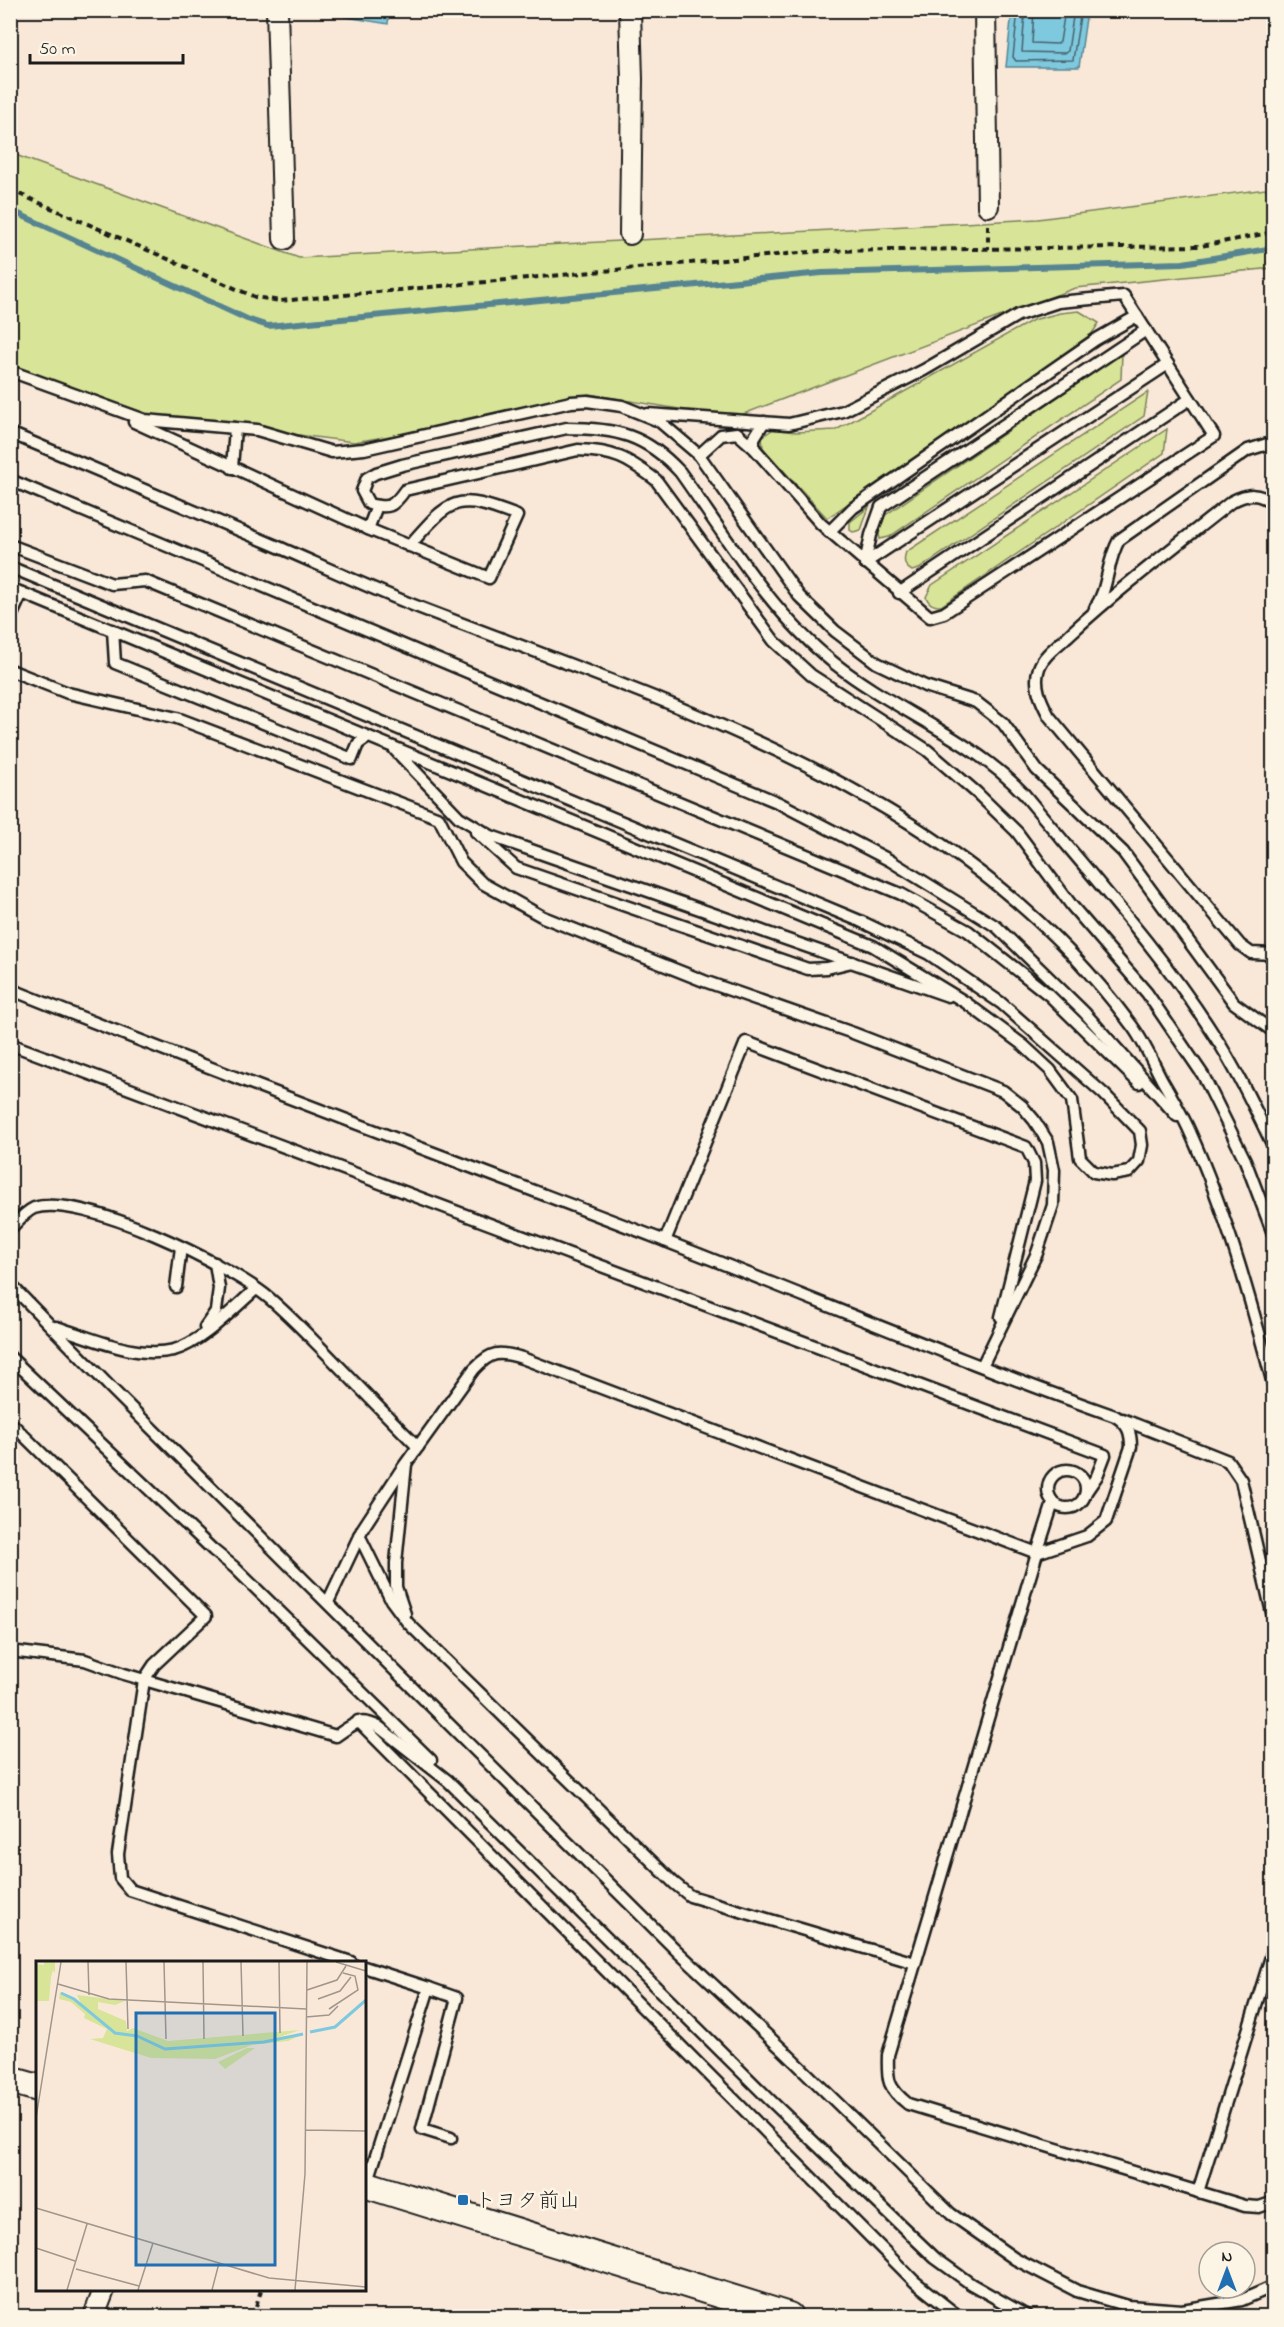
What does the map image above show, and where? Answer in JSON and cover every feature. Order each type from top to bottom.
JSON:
[{"type":"street","points":[[277,10],[284,239]]},
{"type":"street","points":[[630,10],[632,79],[630,234]]},
{"type":"street","points":[[985,10],[988,206]]},
{"type":"street","points":[[10,2080],[36,2087]]},
{"type":"street","points":[[366,2184],[773,2314]]},
{"type":"street","points":[[94,2316],[103,2291]]},
{"type":"lane","points":[[10,371],[145,420],[257,430],[332,452],[364,449],[571,402],[606,403],[644,413],[789,424],[843,411],[924,370],[1018,315],[1058,302],[1124,296],[1214,436],[944,613],[930,617],[829,532],[754,448],[737,433],[721,435],[699,455]]},
{"type":"lane","points":[[829,532],[853,508],[1095,340],[1137,316]]},
{"type":"lane","points":[[865,563],[871,535],[881,507],[1146,330]]},
{"type":"lane","points":[[865,563],[1168,364]]},
{"type":"lane","points":[[899,593],[1190,399]]},
{"type":"lane","points":[[107,408],[232,468],[368,529],[409,546],[489,578],[517,516],[485,504],[460,502],[448,507],[431,520],[409,546]]},
{"type":"lane","points":[[644,413],[678,435],[699,455],[799,596],[835,631],[877,663],[925,686],[976,702],[1003,723],[1037,770],[1123,852],[1234,1003],[1274,1032]]},
{"type":"lane","points":[[754,448],[754,438],[764,422]]},
{"type":"lane","points":[[232,468],[235,428]]},
{"type":"lane","points":[[1274,1148],[1251,1099],[1215,1036],[1178,981],[1024,794],[1005,774],[976,752],[834,664],[776,608],[680,472],[665,456],[645,441],[619,432],[594,428],[567,428],[376,472],[367,478],[363,491],[369,504],[384,508],[396,503],[405,490],[578,450],[605,451],[633,462],[656,480],[774,641],[811,675],[927,750],[977,793],[1017,832],[1072,906],[1147,993],[1203,1075],[1245,1160],[1274,1236]]},
{"type":"lane","points":[[10,433],[410,603],[708,718],[824,773],[884,805],[959,854],[1037,918],[1081,962],[1132,1025],[1189,1130],[1224,1216],[1252,1302],[1274,1388]]},
{"type":"lane","points":[[1090,616],[1099,602],[1105,586],[1111,554],[1119,540],[1248,450],[1274,442]]},
{"type":"lane","points":[[10,480],[777,802],[889,860],[997,927],[1084,1012],[1189,1130]]},
{"type":"lane","points":[[1274,504],[1262,496],[1245,494],[1231,502],[1090,616],[1046,656],[1039,669],[1039,699],[1049,716],[1240,945],[1251,952],[1274,954]]},
{"type":"lane","points":[[368,529],[377,506]]},
{"type":"lane","points":[[10,545],[112,585],[145,581],[901,894],[968,931],[1049,994],[1189,1130]]},
{"type":"lane","points":[[10,567],[860,921],[929,954],[1002,1003],[1104,1094],[1140,1131],[1142,1145],[1139,1161],[1130,1172],[1112,1175],[1094,1172],[1080,1158],[1072,1100],[1050,1070],[1023,1045],[965,1002],[873,946],[10,588]]},
{"type":"lane","points":[[10,619],[22,593]]},
{"type":"lane","points":[[113,630],[115,663],[352,759],[358,744],[368,737]]},
{"type":"lane","points":[[10,670],[68,693],[177,718],[430,814],[439,818],[461,862],[482,883],[543,917],[704,981],[854,1033],[1003,1091],[1028,1113],[1048,1142],[1054,1170],[1053,1205],[1037,1253],[982,1366]]},
{"type":"lane","points":[[392,747],[459,817],[516,868],[808,969],[826,968],[852,962]]},
{"type":"lane","points":[[459,817],[491,836],[965,1002]]},
{"type":"lane","points":[[10,989],[128,1037],[665,1241],[1228,1461],[1241,1480],[1274,1621]]},
{"type":"lane","points":[[665,1241],[746,1042],[1026,1147],[1034,1163],[1035,1181],[995,1338]]},
{"type":"lane","points":[[10,1044],[1105,1455],[1097,1476],[1084,1498],[1075,1507],[1063,1508],[1053,1503],[1049,1496],[1048,1484],[1051,1478],[1062,1470],[1074,1471],[1080,1474],[1086,1485],[1086,1492]]},
{"type":"lane","points":[[10,1229],[34,1208],[48,1206],[81,1210],[136,1227],[215,1263],[268,1297],[418,1447]]},
{"type":"lane","points":[[176,1287],[181,1246]]},
{"type":"lane","points":[[196,1339],[216,1311],[219,1288],[215,1263]]},
{"type":"lane","points":[[10,1284],[111,1388],[676,1951],[784,2051],[951,2214],[1015,2259],[1077,2290],[1128,2306],[1182,2310],[1242,2300],[1274,2286]]},
{"type":"lane","points":[[53,1326],[139,1352],[174,1350],[196,1339],[256,1289]]},
{"type":"lane","points":[[328,1602],[359,1535],[406,1462],[485,1357],[502,1352],[1037,1553],[1087,1536],[1106,1521],[1131,1447],[1131,1435],[1126,1423],[1115,1416]]},
{"type":"lane","points":[[10,1358],[213,1550],[234,1567],[430,1759],[448,1781],[770,2100],[935,2258],[971,2284],[1027,2316]]},
{"type":"lane","points":[[10,1422],[206,1616],[154,1665],[144,1680],[118,1854],[120,1878],[130,1890],[348,1961]]},
{"type":"lane","points":[[406,1462],[396,1563],[396,1587],[408,1623]]},
{"type":"lane","points":[[1053,1503],[888,2055],[887,2077],[893,2092],[908,2104],[1245,2206],[1258,2207],[1274,2202]]},
{"type":"lane","points":[[359,1535],[391,1600],[408,1623],[690,1896],[915,1963]]},
{"type":"lane","points":[[10,1651],[85,1660],[144,1680],[336,1736],[358,1721],[367,1721],[379,1727],[448,1781]]},
{"type":"lane","points":[[358,1721],[915,2282],[958,2316]]},
{"type":"lane","points":[[1198,2192],[1274,1947]]},
{"type":"lane","points":[[366,1968],[457,1998],[422,2128],[451,2138]]},
{"type":"lane","points":[[366,2184],[429,1988]]},
{"type":"path","points":[[10,189],[255,297],[280,301],[820,251],[1201,246],[1274,232]]},
{"type":"path","points":[[988,206],[988,249]]},
{"type":"path","points":[[252,2316],[260,2291]]},
{"type":"green space","points":[[10,153],[299,258],[1038,219],[1273,188],[1273,268],[1075,288],[733,418],[589,394],[450,426],[354,442],[139,415],[11,366]]},
{"type":"green space","points":[[1079,311],[1099,323],[1087,341],[827,518],[763,448],[762,437],[773,429],[796,432],[836,430],[1033,320]]},
{"type":"green space","points":[[1122,353],[1121,379],[889,537],[880,539],[878,531],[884,516]]},
{"type":"green space","points":[[1148,392],[1144,416],[919,569],[912,571],[907,567],[904,560],[906,552]]},
{"type":"green space","points":[[1167,429],[1164,453],[941,606],[928,601],[926,597],[932,585]]},
{"type":"green space","points":[[869,507],[861,530],[853,532],[850,530],[850,522]]},
{"type":"water","points":[[310,11],[389,11],[388,24]]},
{"type":"water","points":[[1012,11],[1087,11],[1079,67],[1006,67]]},
{"type":"waterway","points":[[10,210],[247,319],[268,326],[822,273],[1183,263],[1274,248]]},
{"type":"place","name":"トヨタ前山","points":[[463,2200]]}]
